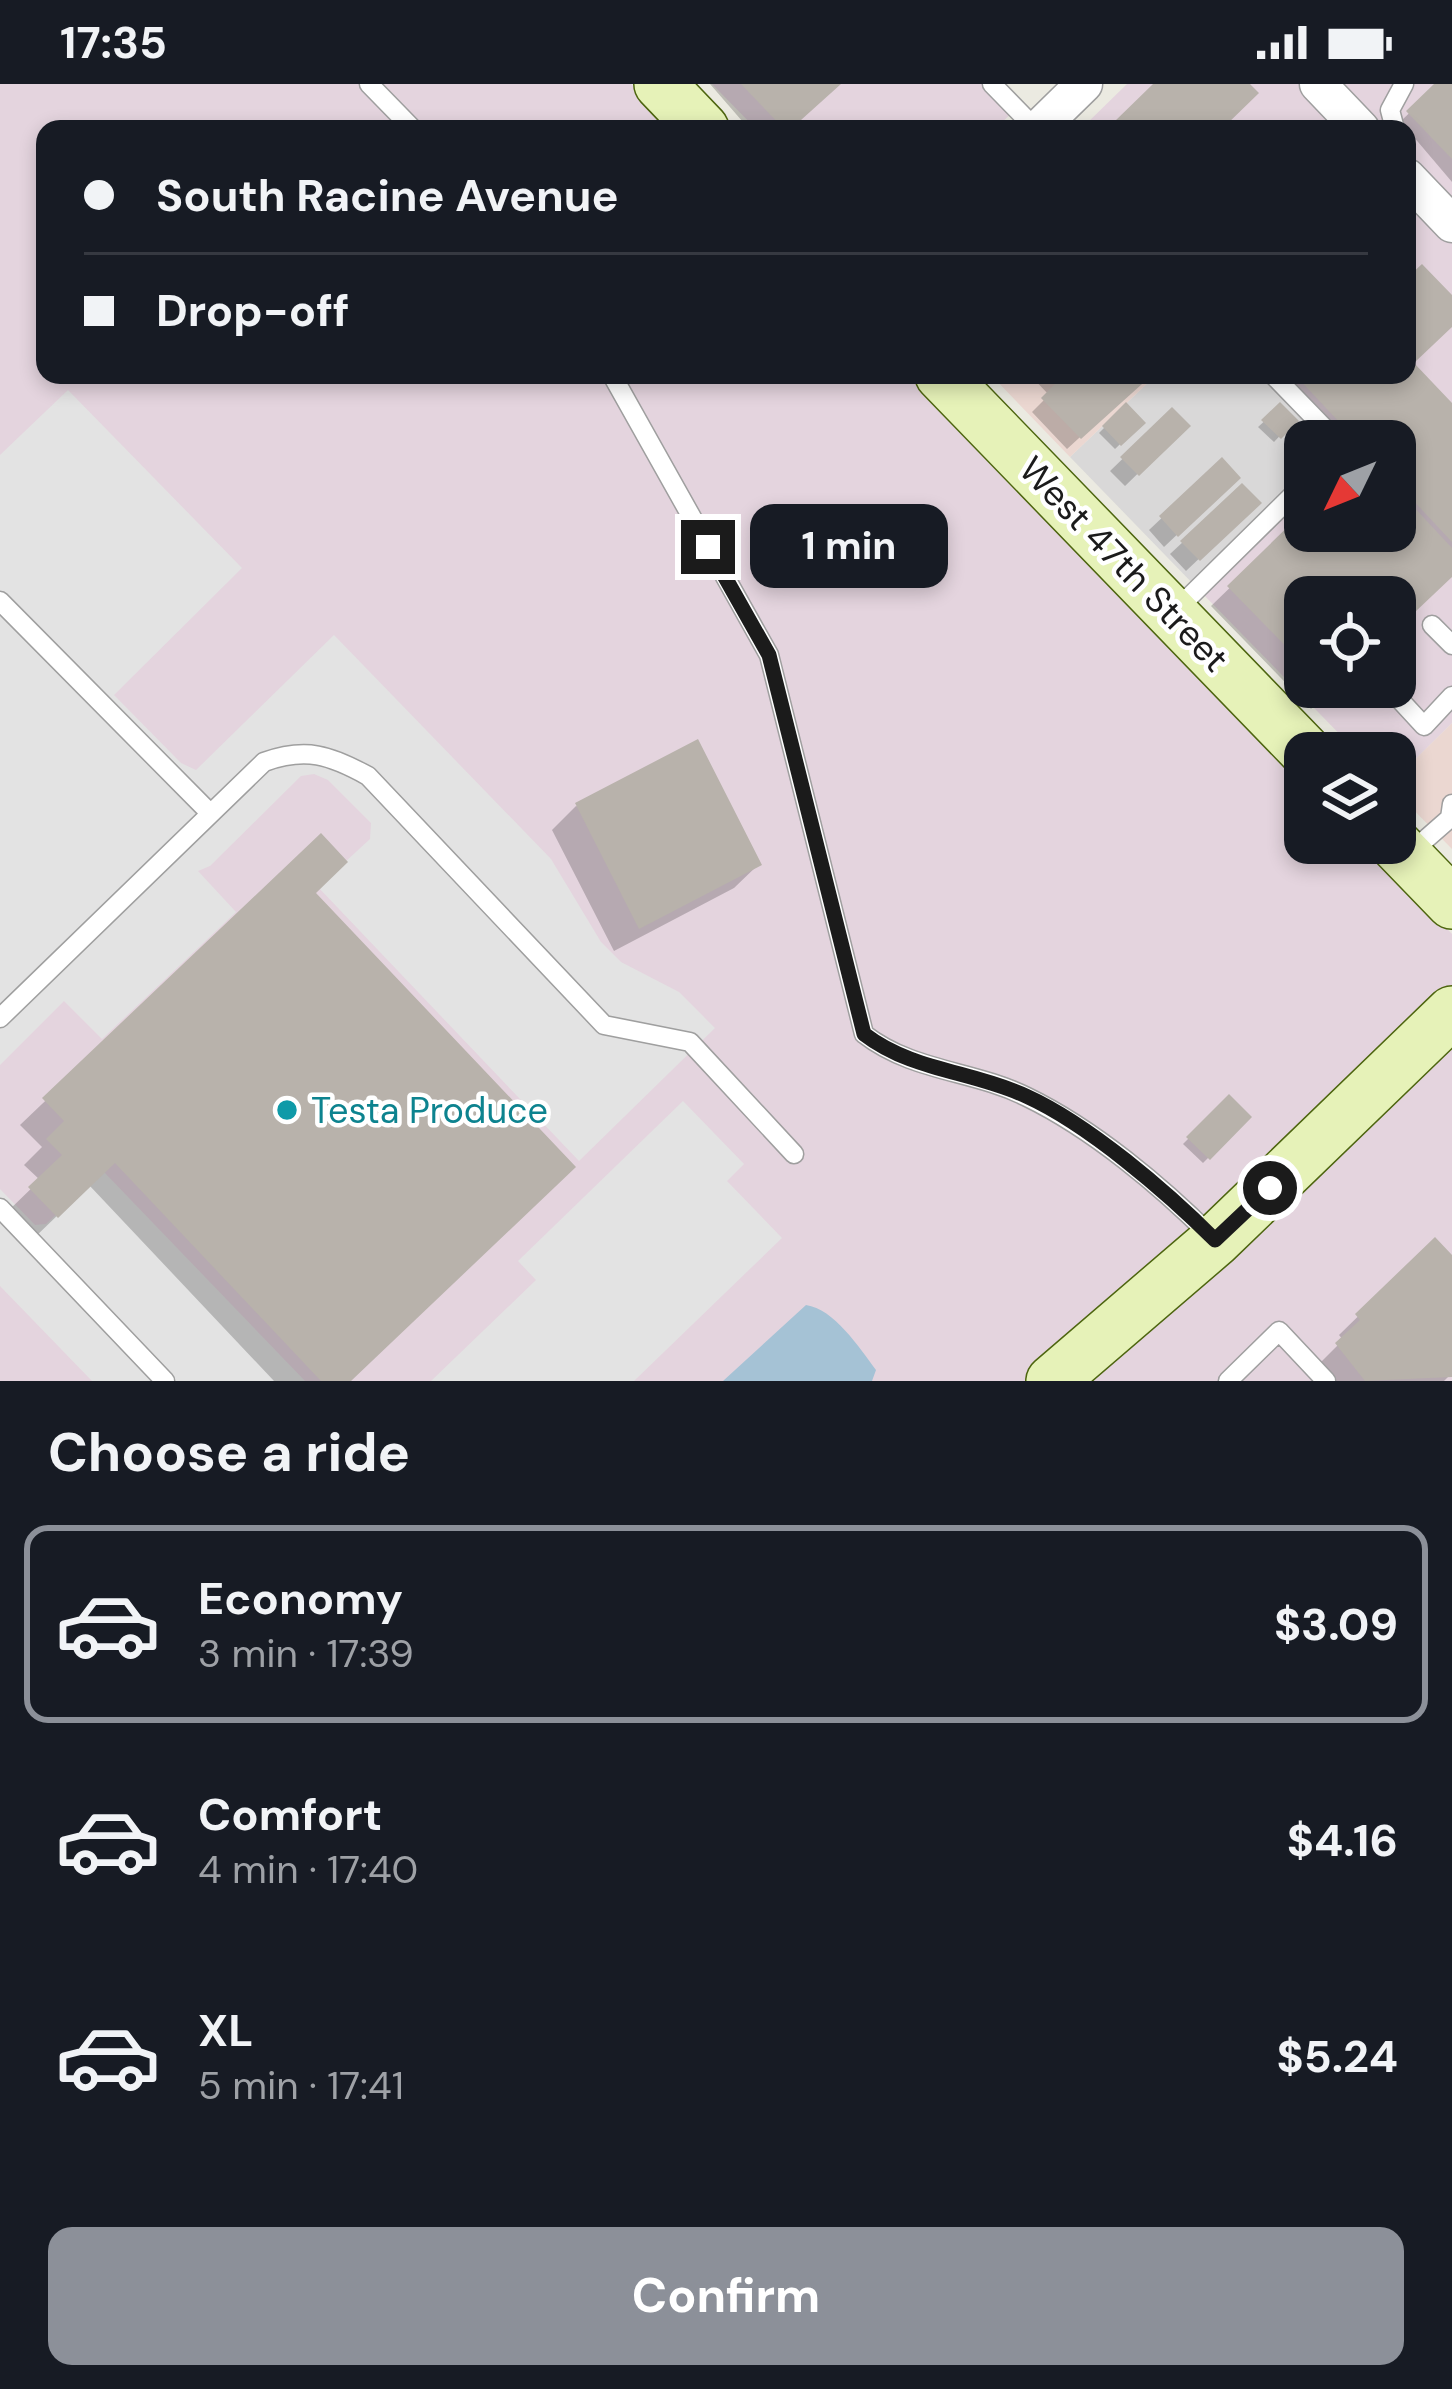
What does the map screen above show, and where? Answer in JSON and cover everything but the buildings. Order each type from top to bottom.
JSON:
[{"type":"main road","points":[[660,84],[694,120]]},
{"type":"main road","name":"West 47th Street","points":[[950,384],[1287,732]]},
{"type":"main road","points":[[1052,1381],[1215,1240],[1452,1012]]},
{"type":"street","points":[[1046,120],[1084,84]]},
{"type":"street","points":[[1318,84],[1352,120]]},
{"type":"street","points":[[1416,186],[1452,224]]},
{"type":"lane","points":[[369,84],[404,120]]},
{"type":"lane","points":[[992,84],[1028,120]]},
{"type":"lane","points":[[1393,120],[1390,110],[1404,84]]},
{"type":"lane","points":[[617,384],[769,655],[864,1034],[891,1055],[1027,1096],[1160,1185],[1215,1240]]},
{"type":"lane","points":[[1283,384],[1317,420]]},
{"type":"lane","points":[[1172,614],[1284,504]]},
{"type":"lane","points":[[0,601],[208,811]]},
{"type":"lane","points":[[1432,626],[1452,645]]},
{"type":"lane","points":[[1407,708],[1424,726],[1452,696]]},
{"type":"lane","points":[[0,1018],[208,811],[264,762],[293,751],[331,755],[368,776],[604,1025],[690,1042],[794,1154]]},
{"type":"lane","points":[[1429,874],[1452,804]]},
{"type":"lane","points":[[0,1208],[165,1381]]},
{"type":"lane","points":[[1228,1381],[1280,1331],[1326,1381]]},
{"type":"shaded area","points":[[0,84],[631,84],[666,120],[36,120],[36,384],[923,384],[1284,759],[1284,864],[1385,864],[1452,934],[1452,1381],[0,1381]]},
{"type":"shaded area","points":[[712,84],[992,84],[1016,109],[1004,120],[747,120]]},
{"type":"shaded area","points":[[1127,84],[1452,84],[1452,723],[1416,758],[1416,732],[1338,732],[1314,708],[1416,708],[1416,576],[1284,576],[1284,677],[1198,589],[1284,504],[1284,552],[1416,552],[1416,420],[1317,420],[1283,384],[1416,384],[1416,120],[1090,120]]},
{"type":"shaded area","points":[[1000,384],[1147,384],[1070,457]]},
{"type":"shaded area","points":[[1147,384],[1282,384],[1317,420],[1284,420],[1284,504],[1198,589],[1070,457]]},
{"type":"shaded area","points":[[68,390],[242,568],[114,695],[181,763],[196,770],[334,635],[551,859],[601,942],[621,962],[679,992],[715,1028],[579,1161],[318,887],[370,839],[371,823],[328,780],[314,774],[301,776],[210,866],[198,871],[236,912],[102,1039],[64,1001],[0,1065],[0,455]]},
{"type":"shaded area","points":[[1452,723],[1452,849],[1416,812],[1416,758]]},
{"type":"shaded area","points":[[683,1101],[744,1164],[727,1181],[782,1238],[634,1381],[431,1381],[536,1280],[518,1261]]},
{"type":"shaded area","points":[[103,1171],[305,1381],[92,1381],[0,1286],[0,1189],[35,1225],[46,1224]]},
{"type":"water","points":[[806,1305],[845,1330],[876,1370],[872,1381],[723,1381]]},
{"type":"place","name":"Testa Produce","points":[[287,1110]]},
{"type":"route","points":[[708,547],[769,655],[864,1034],[891,1055],[1027,1096],[1160,1185],[1215,1240],[1270,1188]]}]
